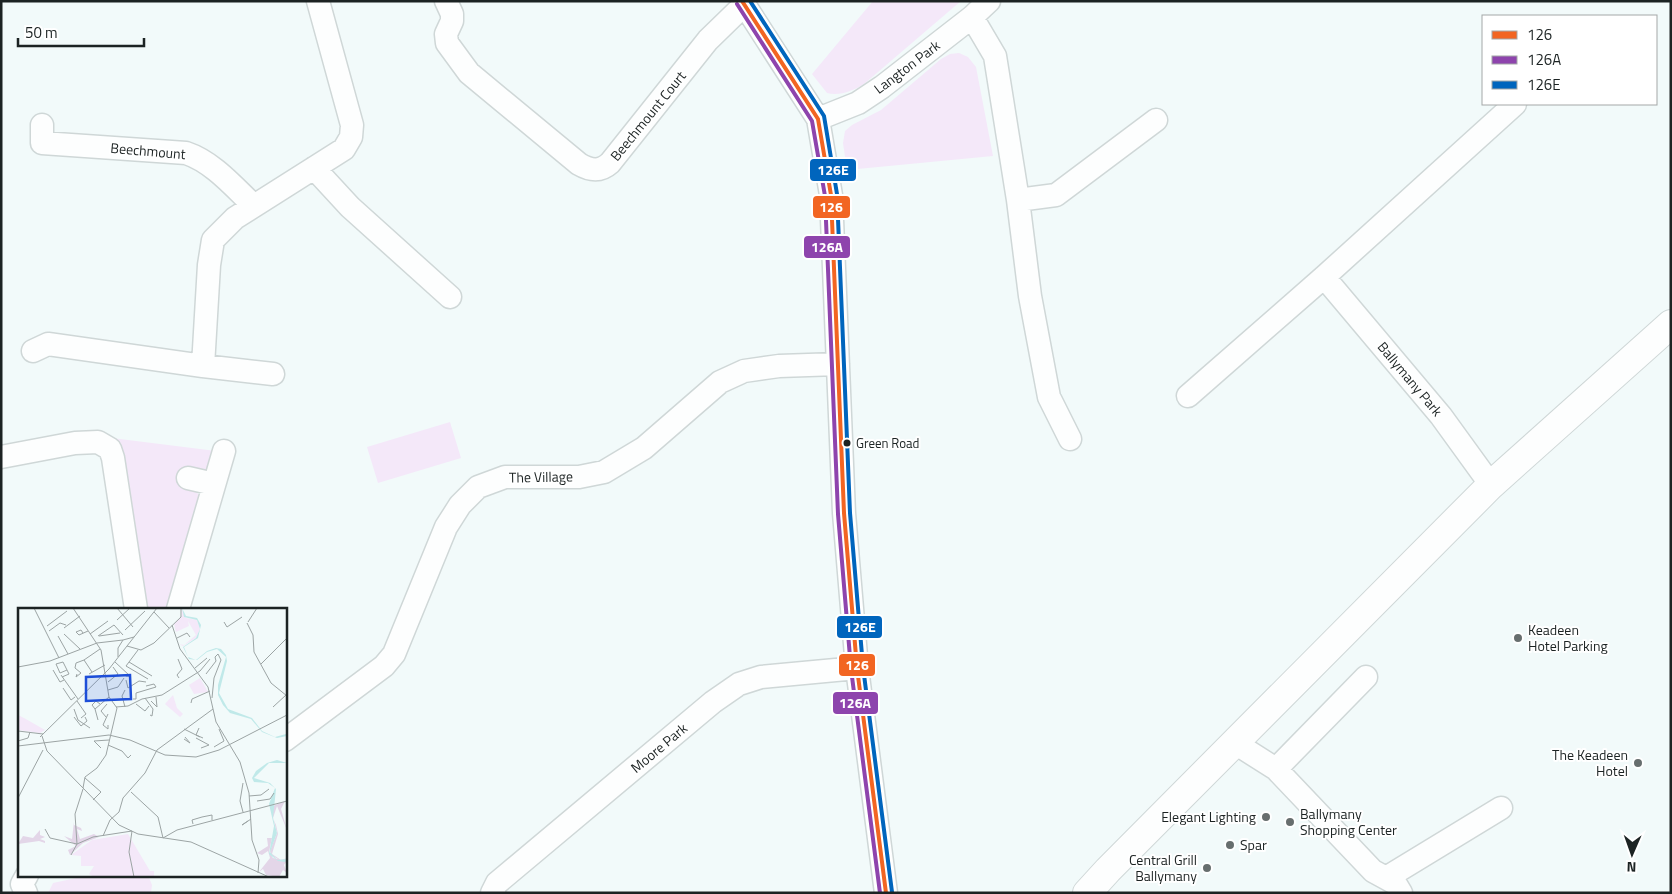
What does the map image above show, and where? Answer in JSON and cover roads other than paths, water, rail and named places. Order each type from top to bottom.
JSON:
[{"type":"main road","points":[[1087,893],[1491,485],[1671,324]]},
{"type":"street","points":[[202,366],[209,265],[213,240],[235,218],[344,149],[350,137],[352,124],[318,1]]},
{"type":"street","name":"Beechmount Court","points":[[446,1],[452,14],[452,21],[446,34],[447,43],[469,73],[588,170],[599,170],[605,168],[610,163],[708,40],[744,3]]},
{"type":"street","name":"Langton Park","points":[[818,119],[858,103],[874,92],[972,17],[989,1]]},
{"type":"street","points":[[744,3],[818,119],[831,195],[844,512],[857,668],[886,893]]},
{"type":"street","points":[[972,17],[995,56],[1018,200],[1030,296],[1049,397],[1070,439]]},
{"type":"street","points":[[1188,396],[1324,277],[1514,105]]},
{"type":"street","points":[[1018,200],[1056,194],[1156,120]]},
{"type":"street","name":"Beechmount","points":[[42,125],[42,143],[186,153],[197,157],[254,206]]},
{"type":"street","points":[[314,168],[350,207],[439,295]]},
{"type":"street","name":"Ballymany Park","points":[[1324,277],[1441,416],[1491,485]]},
{"type":"street","points":[[33,351],[48,344],[273,374]]},
{"type":"street","name":"The Village","points":[[286,739],[384,666],[394,654],[446,527],[460,505],[478,487],[505,477],[579,477],[604,472],[644,448],[720,382],[744,371],[779,366],[838,364]]},
{"type":"street","points":[[1,457],[75,443],[98,442],[110,449],[114,458],[136,608]]},
{"type":"street","points":[[178,608],[224,450]]},
{"type":"street","points":[[188,478],[214,484]]},
{"type":"street","name":"Moore Park","points":[[492,893],[497,883],[706,708],[739,684],[761,677],[857,668]]},
{"type":"street","points":[[1276,769],[1366,677]]},
{"type":"street","points":[[1235,743],[1276,769],[1388,886],[1501,808]]},
{"type":"street","points":[[26,876],[22,884],[26,893]]},
{"type":"place","name":"Green Road","points":[[847,443]]},
{"type":"place","name":"Keadeen Hotel Parking","points":[[1518,638]]},
{"type":"place","name":"The Keadeen Hotel","points":[[1638,763]]},
{"type":"place","name":"Elegant Lighting","points":[[1266,817]]},
{"type":"place","name":"Ballymany Shopping Center","points":[[1290,822]]},
{"type":"place","name":"Spar","points":[[1230,845]]},
{"type":"place","name":"Central Grill Ballymany","points":[[1207,868]]}]
